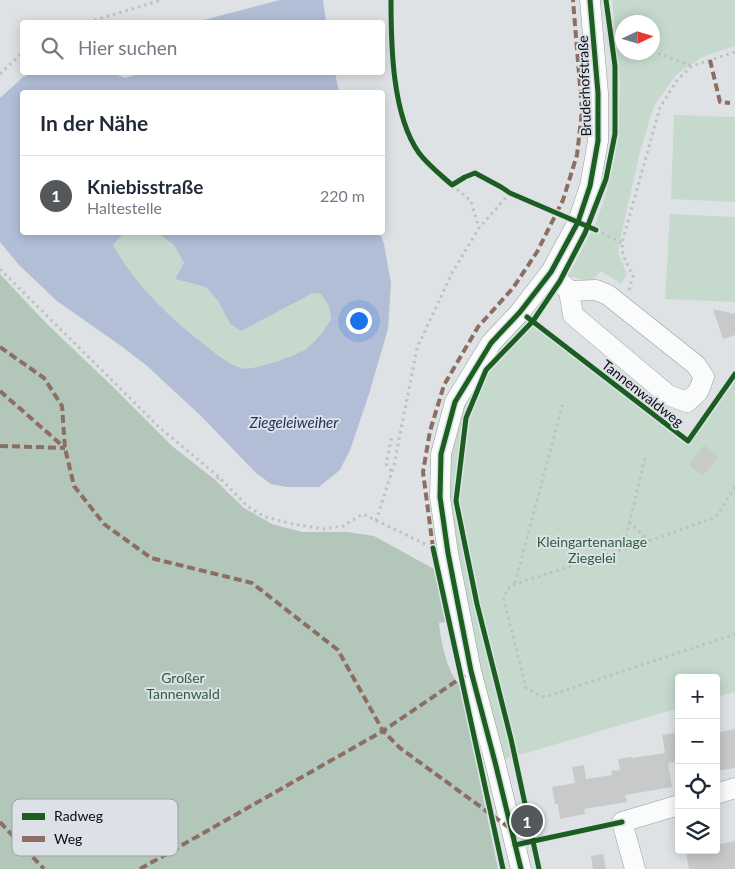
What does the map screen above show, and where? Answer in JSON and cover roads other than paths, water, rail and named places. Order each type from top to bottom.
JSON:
[{"type":"street","name":"Bruderhofstraße","points":[[521,869],[496,762],[471,671],[448,553],[440,497],[441,454],[455,402],[491,343],[520,312],[551,272],[578,222],[590,186],[598,141],[598,93],[590,0]]},
{"type":"street","points":[[551,272],[569,290],[572,314],[668,395],[687,402],[698,392],[704,378],[696,365],[619,303],[608,295],[596,290],[569,290]]},
{"type":"street","points":[[720,793],[735,788]]},
{"type":"street","points":[[635,869],[622,822],[675,806]]},
{"type":"water","points":[[280,0],[323,0],[326,20],[204,20]]},
{"type":"water","name":"Ziegeleiweiher","points":[[28,75],[117,75],[125,78],[135,75],[335,75],[339,90],[20,90],[20,235],[122,235],[113,245],[132,274],[154,300],[206,346],[241,368],[254,368],[294,355],[306,349],[320,335],[331,319],[329,306],[321,294],[313,293],[241,331],[230,324],[219,302],[206,287],[175,279],[184,263],[174,245],[161,235],[381,235],[391,283],[388,329],[350,450],[340,470],[319,487],[287,487],[271,484],[256,473],[201,416],[146,365],[57,301],[19,265],[0,242],[0,98]]},
{"type":"place","name":"Kniebisstraße","points":[[527,821]]},
{"type":"park label","name":"Kleingartenanlage Ziegelei","points":[[592,550]]},
{"type":"park label","name":"Großer Tannenwald","points":[[183,686]]}]
